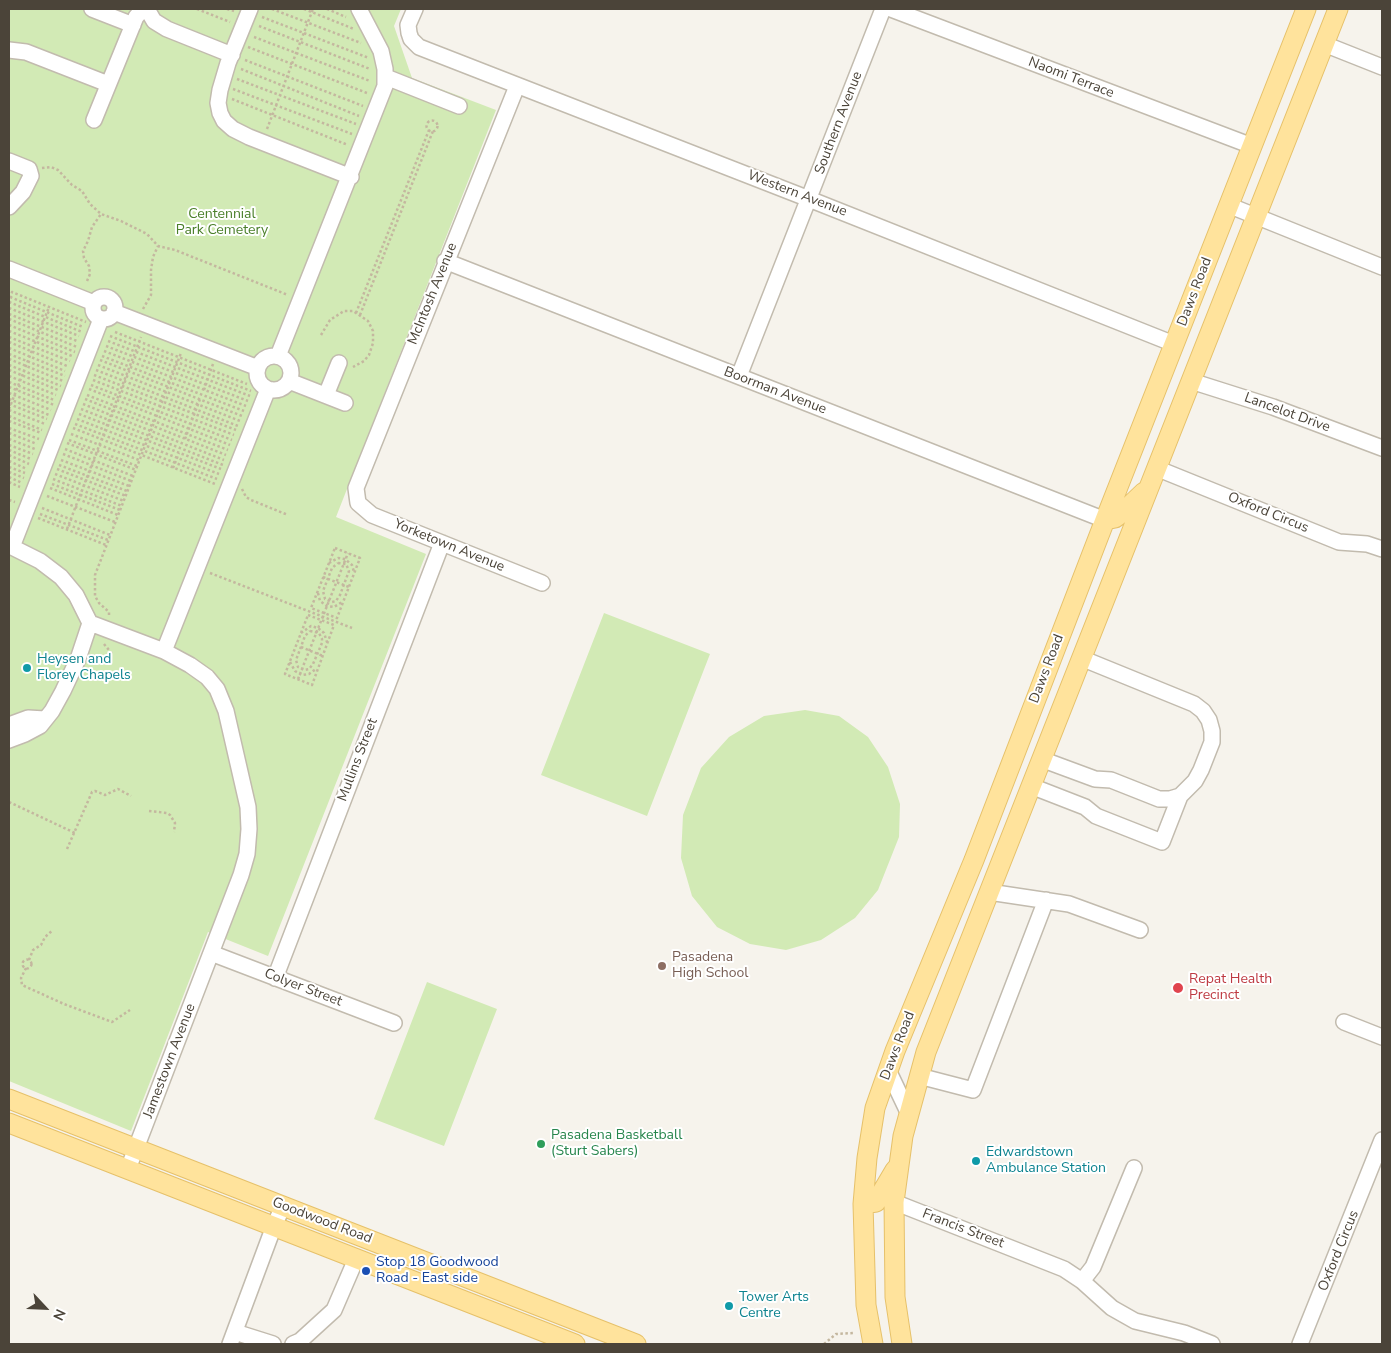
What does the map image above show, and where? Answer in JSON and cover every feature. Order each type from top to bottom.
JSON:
[{"type":"main road","name":"Daws Road","points":[[874,1344],[866,1305],[862,1204],[875,1108],[888,1070],[974,860],[1105,520],[1306,9]]},
{"type":"main road","name":"Daws Road","points":[[902,1344],[896,1297],[894,1202],[898,1164],[909,1114],[932,1036],[1338,9]]},
{"type":"main road","points":[[1119,564],[1111,530],[1105,520],[1115,518],[1123,512],[1149,487]]},
{"type":"main road","points":[[1010,764],[1041,759]]},
{"type":"main road","points":[[1010,764],[1031,786]]},
{"type":"main road","points":[[922,986],[951,942],[968,899],[986,899],[974,860]]},
{"type":"main road","name":"Goodwood Road","points":[[9,1099],[636,1344]]},
{"type":"main road","name":"Goodwood Road","points":[[9,1123],[575,1344]]},
{"type":"main road","points":[[862,1204],[876,1202],[898,1164]]},
{"type":"street","points":[[92,9],[133,25]]},
{"type":"street","points":[[94,120],[136,17],[143,9]]},
{"type":"street","points":[[147,9],[154,20],[167,29],[235,47],[218,103],[220,113],[228,126],[262,143],[350,177]]},
{"type":"street","points":[[278,356],[385,86],[369,16],[359,9]]},
{"type":"street","name":"Western Avenue","points":[[415,9],[408,25],[411,39],[419,47],[1174,344]]},
{"type":"street","name":"Southern Avenue","points":[[738,376],[883,9]]},
{"type":"street","name":"Naomi Terrace","points":[[891,9],[1252,146]]},
{"type":"street","points":[[1324,44],[1382,67]]},
{"type":"street","points":[[9,50],[26,52],[108,84]]},
{"type":"street","points":[[381,69],[459,106]]},
{"type":"street","name":"McIntosh Avenue","points":[[358,503],[356,488],[516,86]]},
{"type":"street","points":[[9,151],[29,159],[31,176],[24,192],[9,207]]},
{"type":"street","points":[[9,161],[29,169]]},
{"type":"street","points":[[1228,205],[1382,267]]},
{"type":"street","name":"Boorman Avenue","points":[[445,261],[1105,520]]},
{"type":"street","points":[[9,269],[94,303],[94,312],[98,317],[70,399],[10,547],[40,561],[61,577],[97,625],[63,691],[40,726],[26,734],[9,740]]},
{"type":"street","points":[[70,399],[142,322],[258,368]]},
{"type":"street","points":[[164,651],[246,442],[263,386],[258,378],[258,368],[266,358],[278,356],[287,362],[290,367],[291,377],[281,388],[273,390],[246,442]]},
{"type":"street","points":[[326,395],[338,366]]},
{"type":"street","points":[[289,381],[345,403]]},
{"type":"street","name":"Lancelot Drive","points":[[1191,381],[1273,407],[1382,448]]},
{"type":"street","name":"Oxford Circus","points":[[1156,468],[1339,542],[1368,544],[1382,549]]},
{"type":"street","name":"Yorketown Avenue","points":[[358,503],[372,515],[542,583]]},
{"type":"street","name":"Mullins Street","points":[[275,978],[442,543]]},
{"type":"street","name":"Jamestown Avenue","points":[[97,625],[164,651],[207,677],[217,689],[226,711],[248,807],[247,854],[241,875],[128,1169]]},
{"type":"street","points":[[1031,786],[1085,807],[1096,816],[1162,842],[1180,796],[1195,781],[1202,770],[1212,742],[1209,720],[1203,711],[1194,704],[1081,658]]},
{"type":"street","points":[[9,725],[28,718],[45,719]]},
{"type":"street","points":[[1041,759],[1095,780],[1111,780],[1159,799],[1170,799],[1180,796]]},
{"type":"street","points":[[986,899],[1046,900],[1068,904],[1140,930]]},
{"type":"street","points":[[919,1076],[972,1090],[1046,900]]},
{"type":"street","name":"Colyer Street","points":[[211,953],[394,1023]]},
{"type":"street","points":[[1344,1022],[1382,1037]]},
{"type":"street","points":[[888,1070],[909,1114]]},
{"type":"street","name":"Oxford Circus","points":[[1300,1344],[1377,1169],[1382,1140]]},
{"type":"street","points":[[1082,1282],[1094,1267],[1134,1168]]},
{"type":"street","name":"Francis Street","points":[[894,1202],[1064,1269],[1121,1314],[1152,1326],[1184,1333],[1212,1344]]},
{"type":"street","points":[[273,1344],[232,1338],[283,1206]]},
{"type":"street","points":[[293,1344],[300,1341],[334,1310],[356,1259]]},
{"type":"path","points":[[196,9],[280,95],[369,130]]},
{"type":"path","points":[[272,9],[308,22],[381,69]]},
{"type":"path","points":[[304,9],[313,10],[374,37]]},
{"type":"path","points":[[262,143],[313,10]]},
{"type":"path","points":[[235,47],[304,33],[381,69]]},
{"type":"path","points":[[235,47],[301,42],[381,69]]},
{"type":"path","points":[[235,47],[297,53],[381,69]]},
{"type":"path","points":[[235,47],[292,64],[367,93],[381,69]]},
{"type":"path","points":[[235,47],[288,76],[369,130]]},
{"type":"path","points":[[235,47],[284,86],[369,130]]},
{"type":"path","points":[[235,47],[276,105],[369,130]]},
{"type":"path","points":[[235,47],[273,115]]},
{"type":"path","points":[[273,115],[369,130]]},
{"type":"path","points":[[356,313],[431,131],[360,315]]},
{"type":"path","points":[[29,169],[51,167],[58,170],[72,185],[82,191],[90,204],[102,214],[147,234],[158,246],[175,250],[301,300]]},
{"type":"path","points":[[87,281],[90,274],[89,266],[84,258],[83,251],[92,227],[102,214]]},
{"type":"path","points":[[67,530],[136,352],[142,322],[151,295],[150,270],[158,246]]},
{"type":"path","points":[[45,317],[9,302],[12,292],[49,307]]},
{"type":"path","points":[[10,297],[47,312]]},
{"type":"path","points":[[49,307],[18,386],[11,399],[9,410],[121,391],[246,442]]},
{"type":"path","points":[[49,307],[88,476]]},
{"type":"path","points":[[9,308],[43,322],[92,466]]},
{"type":"path","points":[[321,335],[326,326],[344,311],[360,315],[368,321],[373,330],[373,343],[369,355],[357,365],[348,369],[338,366]]},
{"type":"path","points":[[47,312],[90,471]]},
{"type":"path","points":[[9,314],[41,327],[94,460],[133,476]]},
{"type":"path","points":[[45,317],[70,399],[86,480]]},
{"type":"path","points":[[9,319],[39,332],[70,399],[84,485]]},
{"type":"path","points":[[9,325],[37,337],[97,453],[136,468]]},
{"type":"path","points":[[9,331],[35,342],[100,445],[139,460]]},
{"type":"path","points":[[115,332],[247,384]]},
{"type":"path","points":[[9,337],[34,347],[70,399],[82,490]]},
{"type":"path","points":[[97,625],[108,621],[110,612],[99,603],[95,596],[95,576],[186,340]]},
{"type":"path","points":[[9,342],[32,351],[102,440],[174,468],[246,442]]},
{"type":"path","points":[[9,445],[137,347]]},
{"type":"path","points":[[137,347],[209,375],[246,442],[240,486],[246,497],[288,515]]},
{"type":"path","points":[[9,348],[30,356],[104,435],[175,463],[246,442]]},
{"type":"path","points":[[9,450],[70,399],[136,352]]},
{"type":"path","points":[[136,352],[208,380],[246,442]]},
{"type":"path","points":[[174,468],[218,352]]},
{"type":"path","points":[[9,354],[28,361],[106,430],[177,458],[246,442]]},
{"type":"path","points":[[9,439],[134,356]]},
{"type":"path","points":[[134,356],[205,385],[246,442]]},
{"type":"path","points":[[9,359],[26,366],[108,425],[179,453],[246,442]]},
{"type":"path","points":[[9,456],[70,399],[132,361]]},
{"type":"path","points":[[132,361],[204,390],[246,442]]},
{"type":"path","points":[[9,365],[24,371],[70,399]]},
{"type":"path","points":[[9,433],[130,366]]},
{"type":"path","points":[[130,366],[202,395],[246,442]]},
{"type":"path","points":[[9,370],[109,420],[181,448],[246,442]]},
{"type":"path","points":[[9,428],[128,371],[200,399],[246,442]]},
{"type":"path","points":[[9,376],[183,443],[246,442]]},
{"type":"path","points":[[9,422],[126,376],[198,404],[246,442]]},
{"type":"path","points":[[9,393],[14,395],[70,399],[124,381],[196,409],[246,442]]},
{"type":"path","points":[[9,382],[18,386],[113,410],[185,438],[246,442]]},
{"type":"path","points":[[9,416],[122,386],[194,414],[246,442]]},
{"type":"path","points":[[9,387],[16,390],[115,406],[186,434],[246,442]]},
{"type":"path","points":[[10,405],[119,396],[190,424],[246,442]]},
{"type":"path","points":[[11,399],[117,400],[189,428],[246,442]]},
{"type":"path","points":[[9,461],[70,399]]},
{"type":"path","points":[[9,467],[70,399]]},
{"type":"path","points":[[70,399],[81,495]]},
{"type":"path","points":[[70,399],[79,500]]},
{"type":"path","points":[[70,399],[76,507]]},
{"type":"path","points":[[70,399],[71,520]]},
{"type":"path","points":[[69,525],[70,399]]},
{"type":"path","points":[[67,530],[70,399]]},
{"type":"path","points":[[92,466],[131,481]]},
{"type":"path","points":[[90,471],[129,486]]},
{"type":"path","points":[[88,476],[127,491]]},
{"type":"path","points":[[86,480],[126,496]]},
{"type":"path","points":[[84,485],[124,501]]},
{"type":"path","points":[[82,490],[122,506]]},
{"type":"path","points":[[81,495],[120,510]]},
{"type":"path","points":[[79,500],[118,515]]},
{"type":"path","points":[[76,507],[115,522]]},
{"type":"path","points":[[71,520],[110,535]]},
{"type":"path","points":[[69,525],[108,540]]},
{"type":"path","points":[[67,530],[106,545]]},
{"type":"path","points":[[334,548],[348,553],[360,558],[337,618],[311,608],[334,548]]},
{"type":"path","points":[[298,679],[348,553]]},
{"type":"path","points":[[328,565],[338,558],[345,559],[352,565],[353,576]]},
{"type":"path","points":[[329,602],[324,596],[323,591],[334,565],[344,563]]},
{"type":"path","points":[[329,602],[334,602],[338,599],[344,586],[349,571],[344,563]]},
{"type":"path","points":[[196,568],[352,628]]},
{"type":"path","points":[[323,577],[349,587]]},
{"type":"path","points":[[318,589],[320,601],[327,606],[336,606],[344,601]]},
{"type":"path","points":[[308,615],[321,620],[334,626],[312,685],[285,674],[308,615]]},
{"type":"path","points":[[300,635],[311,626],[318,628],[326,636],[326,646]]},
{"type":"path","points":[[317,632],[322,639],[318,654],[311,667],[307,670],[302,670],[296,665],[300,647],[307,633],[317,632]]},
{"type":"path","points":[[296,646],[323,656]]},
{"type":"path","points":[[290,660],[293,668],[304,675],[309,674],[319,666]]},
{"type":"path","points":[[67,849],[92,792],[95,791],[105,795],[118,789],[131,796]]},
{"type":"path","points":[[9,802],[75,833]]},
{"type":"path","points":[[149,811],[170,815],[175,823],[174,832]]},
{"type":"path","points":[[53,930],[44,937],[41,945],[33,950],[29,960],[31,965],[26,968],[21,978],[22,985],[64,1004],[112,1022],[130,1010]]},
{"type":"path","points":[[26,968],[23,966],[23,962],[29,960]]},
{"type":"path","points":[[824,1344],[836,1334],[854,1333]]},
{"type":"green space","name":"Centennial Park Cemetery","points":[[9,9],[401,9],[394,26],[412,78],[496,110],[336,517],[426,554],[268,956],[208,932],[131,1131],[9,1081]]},
{"type":"green space","points":[[604,613],[710,654],[647,816],[541,775]]},
{"type":"green space","points":[[805,710],[839,716],[868,737],[888,767],[900,804],[899,837],[878,890],[855,918],[821,940],[786,950],[750,944],[717,927],[692,896],[681,858],[683,815],[701,768],[729,737],[764,716]]},
{"type":"green space","points":[[427,982],[497,1009],[444,1146],[374,1119]]},
{"type":"place","name":"Heysen and Florey Chapels","points":[[27,668]]},
{"type":"place","name":"Pasadena High School","points":[[662,966]]},
{"type":"place","name":"Repat Health Precinct","points":[[1178,988]]},
{"type":"place","name":"Pasadena Basketball (Sturt Sabers)","points":[[541,1144]]},
{"type":"place","name":"Edwardstown Ambulance Station","points":[[976,1161]]},
{"type":"place","name":"Stop 18 Goodwood Road - East side","points":[[366,1271]]},
{"type":"place","name":"Tower Arts Centre","points":[[729,1306]]}]
